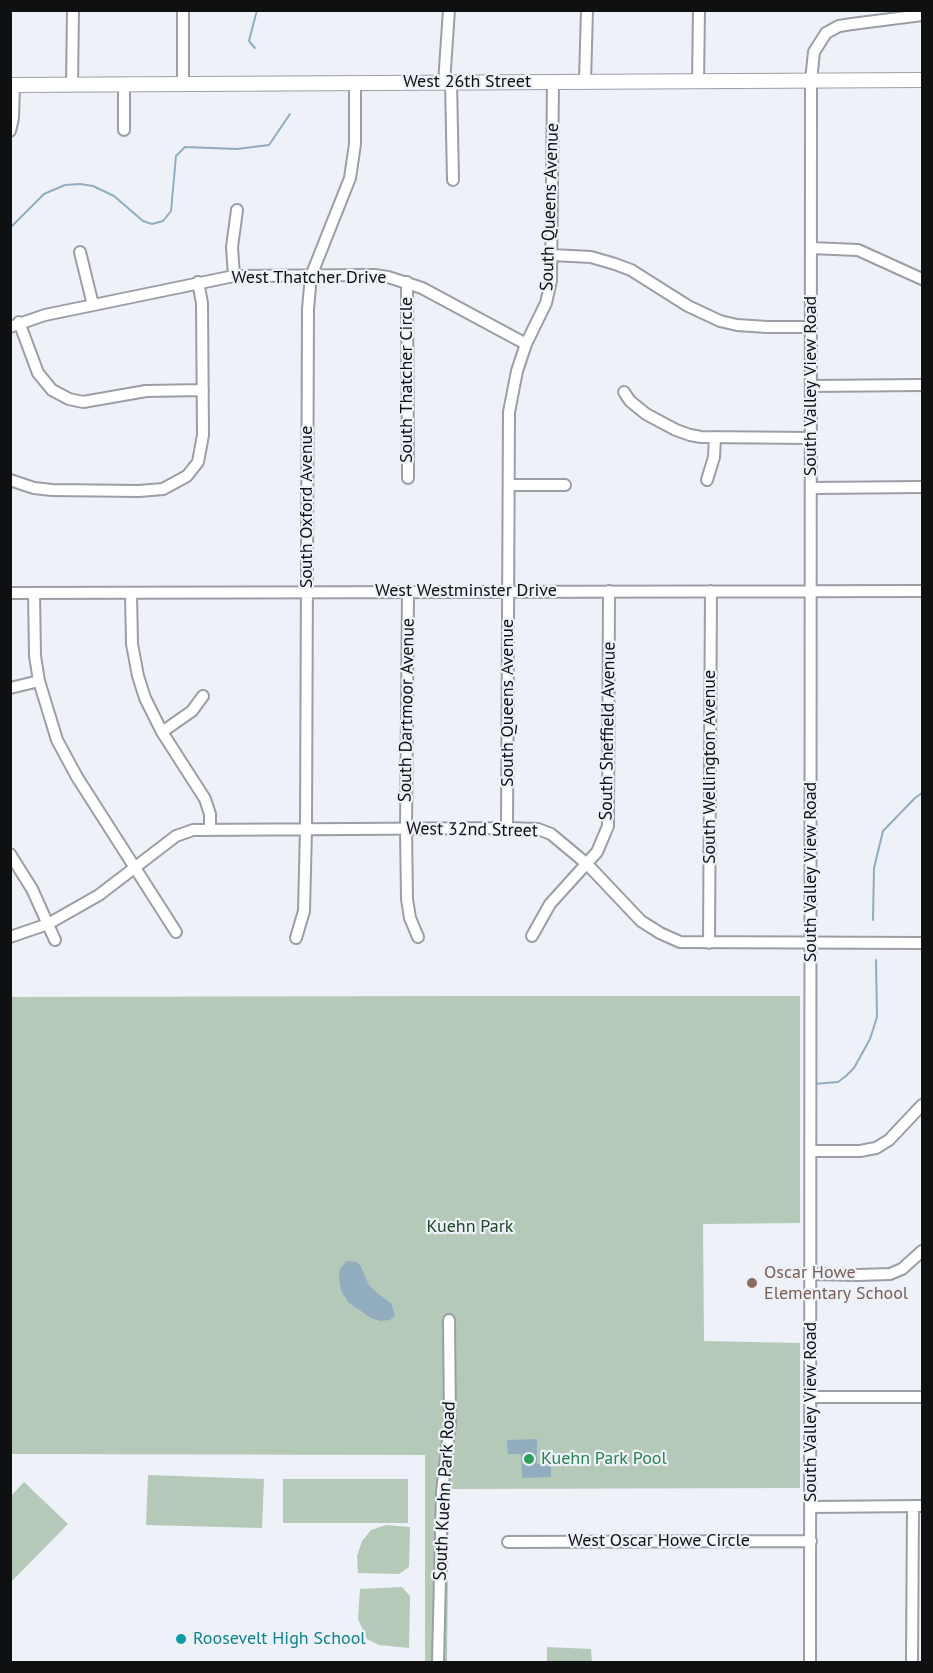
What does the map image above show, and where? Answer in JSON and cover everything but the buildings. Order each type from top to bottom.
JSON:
[{"type":"main road","name":"West 26th Street","points":[[12,85],[922,80]]},
{"type":"street","points":[[72,85],[73,10]]},
{"type":"street","points":[[183,10],[183,84]]},
{"type":"street","points":[[449,10],[448,83],[453,180]]},
{"type":"street","points":[[585,81],[587,10]]},
{"type":"street","points":[[698,82],[699,10]]},
{"type":"street","name":"South Valley View Road","points":[[810,1662],[811,81],[814,52],[826,33],[852,24],[922,15]]},
{"type":"street","name":"South Queens Avenue","points":[[507,828],[509,412],[517,372],[526,344],[546,303],[551,281],[553,82]]},
{"type":"street","name":"South Oxford Avenue","points":[[296,938],[304,912],[306,829],[308,309],[311,276],[350,178],[355,144],[355,83]]},
{"type":"street","points":[[10,131],[13,118],[12,85]]},
{"type":"street","points":[[124,85],[124,130]]},
{"type":"street","points":[[234,276],[232,247],[237,210]]},
{"type":"street","points":[[811,248],[858,250],[922,279]]},
{"type":"street","points":[[80,252],[93,305]]},
{"type":"street","points":[[552,255],[591,257],[632,270],[688,306],[720,321],[737,325],[767,327],[811,327]]},
{"type":"street","name":"West Thatcher Drive","points":[[15,325],[93,305],[234,276],[374,275],[407,282],[526,344]]},
{"type":"street","points":[[10,480],[34,488],[52,490],[139,491],[164,489],[187,476],[198,462],[203,435],[202,303],[198,282]]},
{"type":"street","name":"South Thatcher Circle","points":[[407,282],[408,478]]},
{"type":"street","points":[[15,325],[38,373],[52,390],[69,399],[83,402],[146,391],[203,390]]},
{"type":"street","points":[[811,386],[922,385]]},
{"type":"street","points":[[624,392],[636,407],[663,424],[690,435],[811,438]]},
{"type":"street","points":[[707,480],[712,468],[715,437]]},
{"type":"street","points":[[509,485],[565,485]]},
{"type":"street","points":[[811,488],[922,487]]},
{"type":"street","name":"South Sheffield Avenue","points":[[532,936],[550,904],[587,864],[606,834],[609,815],[609,591]]},
{"type":"street","name":"South Wellington Avenue","points":[[709,943],[711,591]]},
{"type":"street","name":"West Westminster Drive","points":[[10,593],[922,591]]},
{"type":"street","name":"South Dartmoor Avenue","points":[[408,592],[407,899],[410,918],[418,937]]},
{"type":"street","points":[[34,593],[35,656],[51,725],[65,757],[176,932]]},
{"type":"street","points":[[130,594],[134,658],[145,698],[162,732],[205,800],[210,814],[210,829]]},
{"type":"street","points":[[10,688],[39,681]]},
{"type":"street","points":[[162,732],[192,711],[203,696]]},
{"type":"street","name":"West 32nd Street","points":[[10,937],[48,924],[99,895],[176,836],[194,830],[507,828],[538,829],[551,834],[587,864],[641,921],[680,942],[922,942]]},
{"type":"street","points":[[10,854],[32,889],[55,940]]},
{"type":"street","points":[[811,1151],[860,1151],[876,1148],[889,1140],[922,1106]]},
{"type":"street","points":[[811,1274],[890,1274],[902,1269],[922,1251]]},
{"type":"street","name":"South Kuehn Park Road","points":[[438,1662],[442,1492],[450,1423],[449,1320]]},
{"type":"street","points":[[810,1397],[922,1397]]},
{"type":"street","points":[[811,1507],[918,1506],[912,1662]]},
{"type":"street","name":"West Oscar Howe Circle","points":[[508,1542],[811,1541]]},
{"type":"green space","name":"Kuehn Park","points":[[800,996],[800,1223],[703,1224],[704,1341],[800,1343],[800,1488],[449,1489],[447,1662],[425,1662],[425,1455],[11,1454],[10,997]]},
{"type":"green space","points":[[148,1475],[264,1479],[262,1528],[146,1525]]},
{"type":"green space","points":[[283,1479],[408,1479],[408,1523],[283,1523]]},
{"type":"green space","points":[[24,1482],[68,1524],[11,1582],[11,1496]]},
{"type":"green space","points":[[386,1525],[410,1527],[409,1567],[399,1574],[358,1573],[357,1556],[362,1541],[371,1530]]},
{"type":"green space","points":[[402,1587],[410,1596],[409,1648],[379,1645],[367,1639],[358,1619],[360,1589]]},
{"type":"green space","points":[[547,1647],[591,1649],[592,1662],[547,1662]]},
{"type":"water","points":[[347,1261],[360,1265],[369,1285],[391,1303],[395,1315],[390,1320],[380,1321],[371,1318],[348,1302],[341,1290],[339,1278],[340,1269]]},
{"type":"water","name":"Kuehn Park Pool","points":[[537,1439],[537,1464],[551,1464],[551,1477],[522,1478],[521,1454],[508,1454],[507,1440]]},
{"type":"waterway","points":[[255,48],[249,41],[257,10]]},
{"type":"waterway","points":[[10,228],[44,194],[65,185],[80,184],[93,186],[114,196],[143,221],[152,224],[163,221],[171,211],[176,156],[185,147],[237,149],[269,145],[290,114]]},
{"type":"waterway","points":[[873,920],[874,868],[883,831],[922,793]]},
{"type":"waterway","points":[[813,1084],[838,1082],[846,1076],[854,1068],[870,1039],[877,1017],[876,960]]},
{"type":"place","name":"Oscar Howe Elementary School","points":[[752,1283]]},
{"type":"place","name":"Kuehn Park Pool","points":[[529,1459]]},
{"type":"place","name":"Roosevelt High School","points":[[181,1639]]}]
